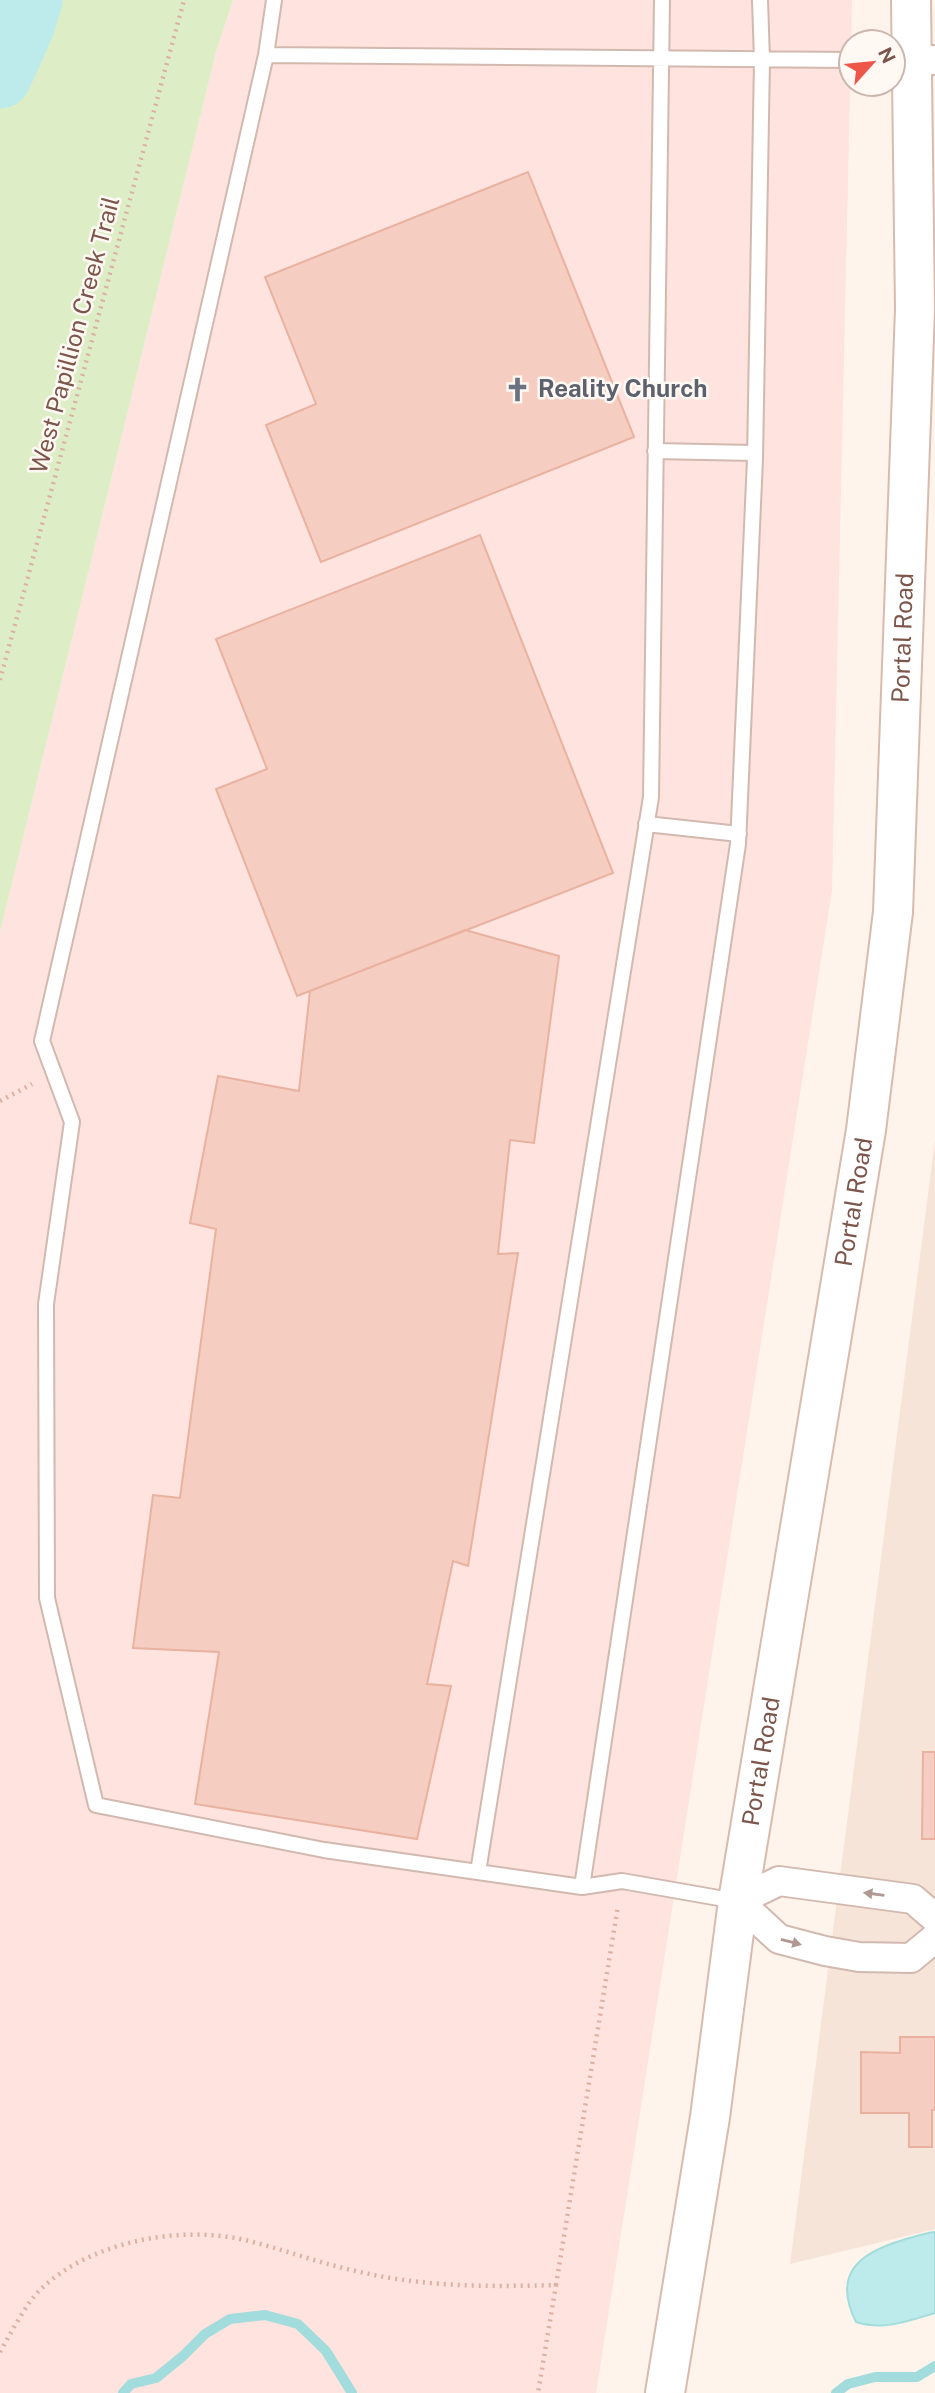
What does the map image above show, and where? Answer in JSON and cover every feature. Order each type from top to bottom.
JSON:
[{"type":"main road","name":"Portal Road","points":[[665,2393],[710,2117],[738,1901],[866,1130],[893,912],[915,309],[911,0]]},
{"type":"street","points":[[935,1918],[913,1899],[779,1881],[738,1901],[779,1939],[825,1951],[859,1957],[911,1958],[935,1938]]},
{"type":"lane","points":[[274,0],[265,55],[42,1041],[72,1122],[46,1304],[47,1598],[96,1805],[324,1850],[582,1887],[622,1881],[738,1901]]},
{"type":"lane","points":[[478,1872],[651,797],[662,0]]},
{"type":"lane","points":[[582,1887],[739,835],[754,453],[762,60],[760,0]]},
{"type":"lane","points":[[265,55],[837,60]]},
{"type":"lane","points":[[655,451],[754,453]]},
{"type":"lane","points":[[646,824],[739,835]]},
{"type":"path","name":"West Papillion Creek Trail","points":[[0,680],[184,0]]},
{"type":"path","points":[[0,1101],[54,1073]]},
{"type":"path","points":[[538,2393],[622,1881]]},
{"type":"path","points":[[0,2353],[39,2290],[76,2264],[110,2249],[150,2237],[193,2233],[247,2240],[357,2272],[419,2283],[493,2287],[556,2285]]},
{"type":"shaded area","points":[[233,0],[852,0],[851,28],[837,28],[837,98],[850,98],[832,890],[596,2393],[0,2393],[0,932],[216,52]]},
{"type":"shaded area","points":[[935,1140],[935,2229],[790,2264],[904,1380]]},
{"type":"green space","points":[[0,0],[233,0],[216,52],[0,932]]},
{"type":"water","points":[[935,2232],[935,2313],[886,2325],[856,2322],[847,2291],[854,2268],[862,2259],[887,2245]]},
{"type":"building","points":[[528,172],[634,437],[321,562],[266,425],[316,404],[265,277]]},
{"type":"building","points":[[480,535],[613,873],[297,996],[216,789],[267,769],[216,639]]},
{"type":"building","points":[[465,930],[559,956],[534,1143],[510,1140],[498,1254],[518,1253],[468,1566],[453,1561],[427,1684],[451,1686],[417,1839],[195,1804],[219,1652],[133,1648],[153,1495],[180,1498],[216,1229],[190,1223],[218,1076],[299,1091],[310,991]]},
{"type":"building","points":[[923,1752],[935,1752],[935,1839],[922,1839]]},
{"type":"building","points":[[900,2037],[935,2037],[932,2147],[909,2147],[909,2113],[861,2113],[861,2052],[900,2053]]},
{"type":"waterway","points":[[0,77],[23,26],[31,0]]},
{"type":"waterway","points":[[123,2393],[131,2384],[156,2378],[205,2334],[230,2319],[265,2315],[298,2324],[326,2351],[352,2393]]},
{"type":"waterway","points":[[836,2393],[848,2384],[875,2377],[917,2377],[935,2366]]},
{"type":"place","name":"Reality Church","points":[[518,389]]}]
